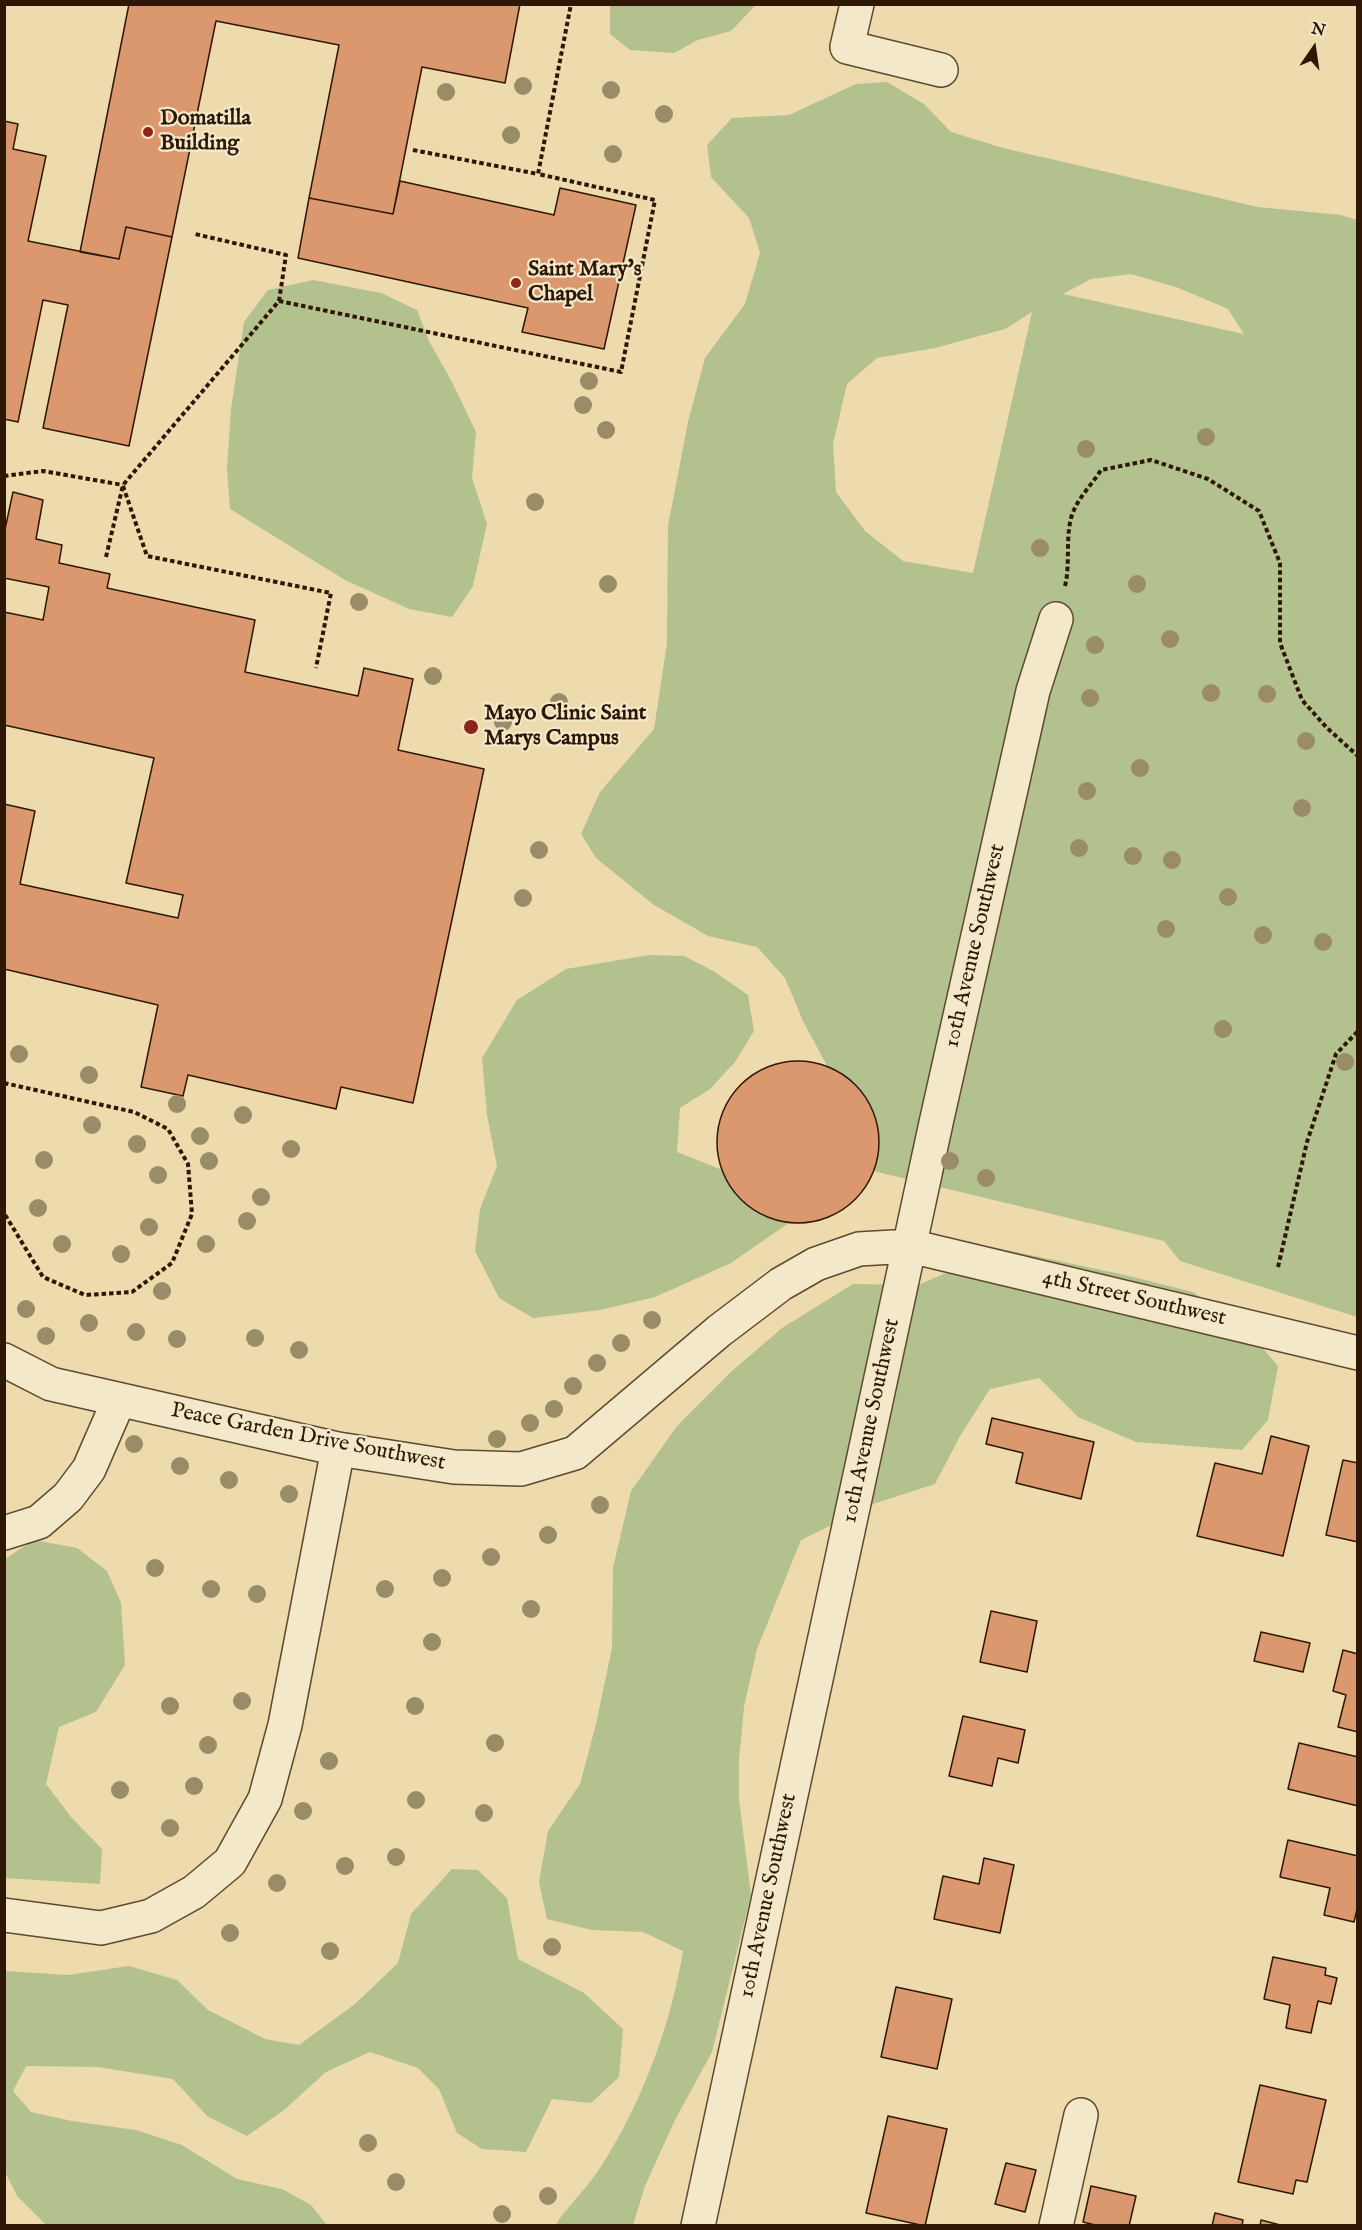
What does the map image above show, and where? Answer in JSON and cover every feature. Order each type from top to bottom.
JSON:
[{"type":"street","points":[[857,4],[848,48],[941,70]]},
{"type":"street","name":"10th Avenue Southwest","points":[[698,2226],[910,1246],[1033,691],[1056,619]]},
{"type":"street","name":"4th Street Southwest","points":[[910,1246],[1358,1353]]},
{"type":"street","name":"Peace Garden Drive Southwest","points":[[4,1360],[51,1384],[338,1449],[454,1467],[521,1469],[575,1453],[719,1331],[781,1284],[816,1264],[859,1249],[910,1246]]},
{"type":"street","points":[[4,1533],[39,1522],[68,1497],[89,1469],[119,1400]]},
{"type":"street","points":[[4,1915],[101,1928],[151,1916],[194,1892],[230,1862],[265,1799],[285,1725],[338,1449]]},
{"type":"street","points":[[1056,2226],[1080,2115]]},
{"type":"path","points":[[537,174],[571,4]]},
{"type":"path","points":[[279,300],[621,372],[655,200],[413,150]]},
{"type":"path","points":[[106,557],[123,485],[279,300],[286,255],[195,234]]},
{"type":"path","points":[[1056,619],[1068,575],[1068,545],[1073,511],[1101,470],[1151,460],[1208,478],[1259,511],[1280,563],[1280,643],[1302,700],[1327,729],[1358,756]]},
{"type":"path","points":[[4,476],[43,471],[123,485]]},
{"type":"path","points":[[123,485],[147,556],[331,594],[316,668]]},
{"type":"path","points":[[1278,1267],[1307,1142],[1332,1065],[1336,1054],[1358,1031]]},
{"type":"path","points":[[4,1083],[134,1112],[168,1129],[188,1164],[192,1214],[172,1263],[132,1292],[85,1295],[43,1277],[4,1213]]},
{"type":"green space","points":[[610,4],[756,5],[731,31],[698,40],[674,53],[630,50],[610,34]]},
{"type":"green space","points":[[887,82],[924,104],[951,132],[1003,148],[1258,207],[1341,215],[1357,220],[1357,1317],[1180,1261],[1164,1241],[840,1163],[848,1130],[841,1124],[850,1121],[855,1096],[833,1077],[803,1021],[785,978],[757,947],[708,936],[654,905],[596,858],[581,834],[600,792],[654,729],[667,643],[668,526],[688,422],[705,358],[745,304],[760,253],[749,218],[711,177],[707,145],[732,118],[789,115],[856,84]],"holes":[[[1131,274],[1176,287],[1228,309],[1244,334],[1063,294],[1091,279]],[[1032,312],[973,573],[903,561],[865,531],[836,492],[833,444],[847,384],[877,358],[935,348],[1005,329]]]},
{"type":"green space","points":[[313,280],[381,293],[417,310],[429,341],[476,432],[472,478],[487,524],[473,586],[452,617],[409,609],[345,580],[230,509],[227,469],[231,409],[244,322],[268,290]]},
{"type":"green space","points":[[649,955],[684,956],[715,972],[748,995],[754,1031],[735,1062],[710,1089],[680,1108],[677,1152],[735,1175],[765,1177],[799,1173],[811,1204],[790,1222],[731,1263],[655,1297],[600,1310],[533,1318],[499,1298],[475,1251],[480,1209],[497,1166],[487,1115],[482,1058],[517,1000],[566,969]]},
{"type":"green space","points":[[988,1246],[1193,1292],[1248,1331],[1278,1366],[1268,1420],[1242,1450],[1136,1442],[1078,1417],[1039,1378],[990,1389],[960,1436],[935,1484],[876,1503],[801,1540],[757,1649],[744,1707],[739,1760],[739,1799],[751,1895],[712,2052],[674,2122],[645,2186],[633,2225],[556,2225],[600,2168],[629,2118],[662,2036],[678,1979],[683,1951],[643,1932],[592,1930],[547,1919],[539,1882],[548,1831],[580,1784],[596,1724],[612,1648],[613,1568],[631,1491],[677,1426],[732,1371],[782,1328],[853,1284],[918,1285],[960,1267]]},
{"type":"green space","points":[[34,1540],[77,1548],[107,1571],[121,1603],[125,1665],[96,1712],[59,1727],[46,1784],[71,1817],[102,1849],[100,1884],[5,1878],[5,1559]]},
{"type":"green space","points":[[452,1869],[478,1870],[507,1898],[518,1959],[584,1993],[623,2029],[619,2077],[591,2103],[552,2099],[526,2152],[482,2149],[457,2133],[439,2089],[418,2068],[370,2052],[326,2072],[284,2110],[247,2136],[207,2116],[173,2079],[98,2067],[26,2066],[13,2091],[31,2112],[72,2121],[136,2130],[182,2145],[237,2179],[282,2189],[311,2205],[327,2225],[46,2225],[17,2196],[4,2170],[5,1971],[68,1975],[129,1966],[177,1980],[208,2010],[265,2039],[299,2045],[355,2004],[398,1963],[411,1914]]},
{"type":"building","name":"Domatilla Building","points":[[129,4],[520,4],[505,83],[422,67],[393,214],[309,198],[339,45],[216,21],[172,237],[126,227],[119,259],[80,252]]},
{"type":"building","points":[[4,121],[18,124],[13,149],[46,156],[28,241],[119,259],[126,227],[172,237],[129,446],[43,428],[68,305],[43,300],[18,422],[4,419]]},
{"type":"building","name":"Saint Mary's Chapel","points":[[400,181],[554,215],[560,188],[636,205],[604,349],[522,332],[528,308],[298,258],[309,198],[393,214]]},
{"type":"building","points":[[13,492],[43,500],[36,539],[62,545],[59,563],[110,574],[107,588],[255,620],[245,672],[358,696],[364,668],[413,679],[398,750],[484,769],[413,1103],[341,1087],[336,1109],[188,1075],[183,1096],[141,1087],[158,1005],[4,969],[4,804],[35,811],[20,884],[178,918],[183,895],[126,883],[154,758],[4,725],[4,612],[43,620],[49,587],[4,578],[4,534]]},
{"type":"building","points":[[798,1061],[814,1062],[829,1067],[855,1085],[873,1111],[878,1126],[878,1158],[873,1173],[855,1199],[829,1217],[814,1222],[798,1223],[782,1222],[767,1217],[741,1199],[723,1173],[718,1158],[717,1142],[718,1126],[723,1111],[741,1085],[767,1067],[782,1062]]},
{"type":"building","points":[[992,1418],[1094,1442],[1081,1499],[1016,1483],[1023,1453],[986,1444]]},
{"type":"building","points":[[1271,1436],[1309,1446],[1283,1556],[1197,1536],[1215,1463],[1262,1474]]},
{"type":"building","points":[[1343,1460],[1358,1463],[1358,1542],[1326,1535]]},
{"type":"building","points":[[991,1611],[1037,1621],[1027,1672],[980,1662]]},
{"type":"building","points":[[1261,1632],[1310,1643],[1303,1672],[1254,1661]]},
{"type":"building","points":[[1343,1650],[1358,1654],[1358,1732],[1338,1727],[1346,1695],[1333,1691]]},
{"type":"building","points":[[963,1716],[1025,1730],[1018,1763],[998,1758],[992,1786],[949,1776]]},
{"type":"building","points":[[1299,1743],[1358,1757],[1358,1806],[1288,1789]]},
{"type":"building","points":[[1288,1840],[1358,1856],[1358,1905],[1354,1922],[1324,1915],[1330,1888],[1280,1877]]},
{"type":"building","points":[[984,1858],[1014,1865],[1000,1933],[934,1919],[943,1876],[979,1884]]},
{"type":"building","points":[[1273,1957],[1326,1968],[1325,1975],[1337,1978],[1331,2004],[1318,2001],[1311,2033],[1286,2028],[1290,2005],[1264,1999]]},
{"type":"building","points":[[896,1987],[952,1999],[937,2069],[881,2057]]},
{"type":"building","points":[[1260,2085],[1326,2100],[1307,2182],[1296,2180],[1293,2194],[1238,2182]]},
{"type":"building","points":[[888,2116],[947,2129],[925,2226],[866,2213]]},
{"type":"building","points":[[1006,2163],[1036,2170],[1025,2212],[995,2204]]},
{"type":"building","points":[[1091,2186],[1136,2196],[1129,2226],[1099,2226],[1083,2222]]},
{"type":"building","points":[[1215,2213],[1243,2220],[1242,2226],[1212,2226]]},
{"type":"building","points":[[1261,2220],[1284,2226],[1260,2226]]},
{"type":"place","name":"Domatilla Building","points":[[148,132]]},
{"type":"place","name":"Saint Mary's Chapel","points":[[516,283]]},
{"type":"place","name":"Mayo Clinic Saint Marys Campus","points":[[471,727]]}]
